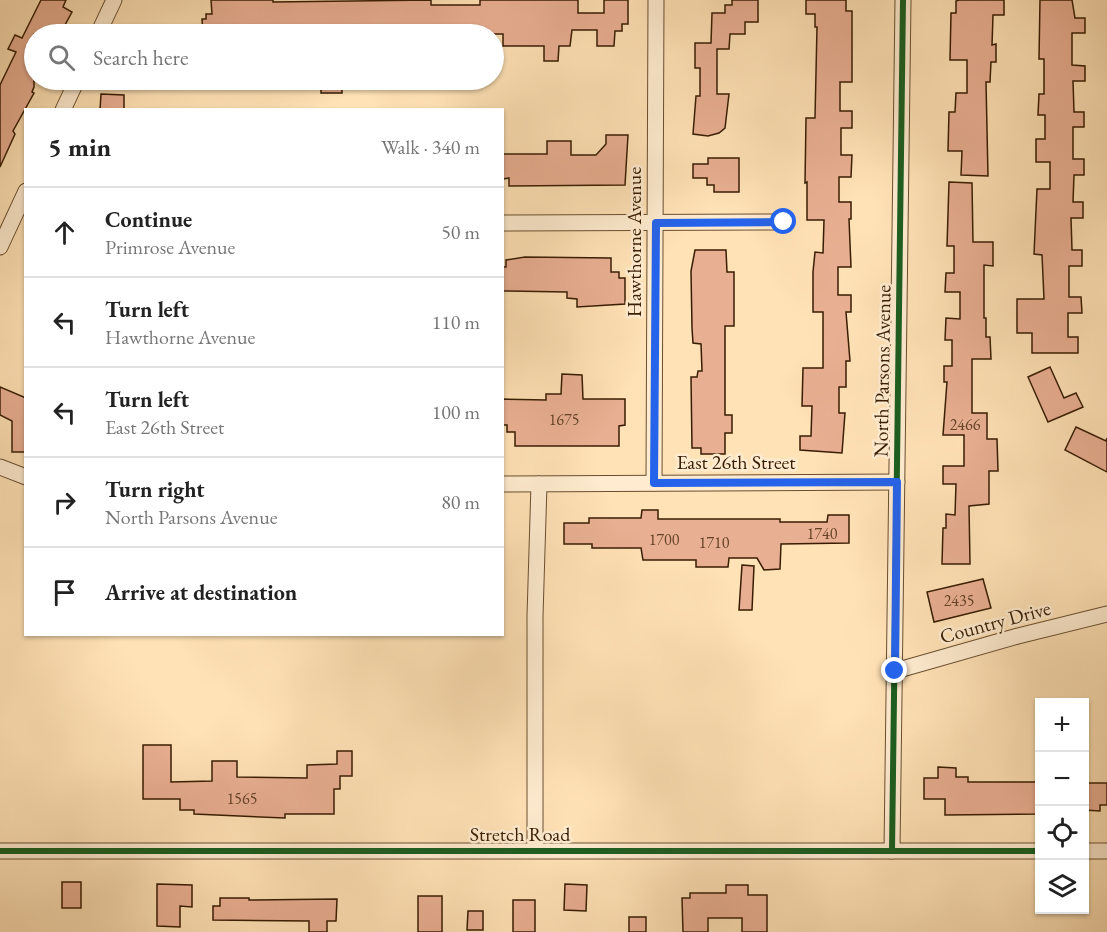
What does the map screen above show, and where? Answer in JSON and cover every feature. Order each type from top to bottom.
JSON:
[{"type":"street","points":[[103,24],[114,0]]},
{"type":"street","name":"Hawthorne Avenue","points":[[654,483],[656,0]]},
{"type":"street","name":"North Parsons Avenue","points":[[892,851],[903,0]]},
{"type":"street","points":[[64,108],[72,90]]},
{"type":"street","points":[[0,247],[18,225],[24,200]]},
{"type":"street","points":[[504,223],[784,222]]},
{"type":"street","points":[[0,467],[24,476]]},
{"type":"street","name":"East 26th Street","points":[[504,484],[897,482]]},
{"type":"street","points":[[535,850],[535,616],[539,484]]},
{"type":"street","name":"Country Drive","points":[[895,671],[1018,636],[1107,614]]},
{"type":"street","name":"Stretch Road","points":[[0,851],[1035,851]]},
{"type":"street","points":[[1089,851],[1107,851]]},
{"type":"building","points":[[41,0],[66,0],[63,7],[72,12],[65,24],[29,24]]},
{"type":"building","points":[[211,0],[273,0],[273,2],[431,0],[431,5],[480,5],[480,0],[578,0],[578,13],[604,13],[604,0],[628,0],[628,24],[622,24],[622,31],[615,31],[614,46],[597,46],[597,30],[572,30],[570,46],[559,46],[558,61],[544,61],[544,46],[504,46],[504,24],[202,24],[202,19],[206,19],[206,14],[212,14]]},
{"type":"building","points":[[732,0],[758,0],[758,22],[745,22],[745,34],[730,34],[729,49],[717,49],[717,94],[729,94],[725,128],[719,133],[708,136],[693,134],[696,96],[700,96],[700,68],[695,68],[695,43],[711,43],[712,13],[725,13],[725,5],[732,5]]},
{"type":"building","points":[[806,0],[846,0],[846,11],[852,11],[852,82],[840,82],[840,111],[852,111],[852,128],[841,128],[841,155],[852,155],[851,177],[839,177],[839,202],[851,202],[851,219],[849,219],[851,267],[838,267],[838,295],[851,295],[851,312],[846,312],[850,361],[846,361],[846,387],[839,387],[839,413],[845,413],[842,453],[800,450],[800,436],[811,436],[812,406],[802,406],[803,368],[823,368],[823,312],[813,312],[813,272],[815,252],[823,253],[824,220],[807,220],[807,182],[805,183],[806,118],[815,118],[817,27],[815,27],[815,14],[806,14]]},
{"type":"building","points":[[1004,0],[1004,15],[993,15],[992,45],[996,44],[996,62],[991,62],[990,82],[986,82],[988,176],[961,175],[962,151],[948,151],[949,112],[955,112],[956,93],[967,93],[967,60],[950,60],[951,13],[956,13],[956,1]]},
{"type":"building","points":[[1040,0],[1072,0],[1075,18],[1085,18],[1085,33],[1072,33],[1072,65],[1085,66],[1085,81],[1073,81],[1074,112],[1084,112],[1084,127],[1073,127],[1073,159],[1084,159],[1084,175],[1074,175],[1073,202],[1083,202],[1083,218],[1071,218],[1072,250],[1082,250],[1082,266],[1069,266],[1069,297],[1081,297],[1082,313],[1068,313],[1068,337],[1078,337],[1078,353],[1032,353],[1032,333],[1017,333],[1017,299],[1044,299],[1042,255],[1034,254],[1037,189],[1050,189],[1050,162],[1036,162],[1036,139],[1045,139],[1045,115],[1038,115],[1039,94],[1044,94],[1044,59],[1039,59]]},
{"type":"building","points":[[24,34],[24,90],[33,90],[34,93],[13,131],[15,134],[0,167],[0,85],[16,52],[8,49],[15,35],[22,38]]},
{"type":"building","points":[[321,90],[342,90],[342,93],[321,93]]},
{"type":"building","points":[[101,94],[124,95],[124,108],[100,108]]},
{"type":"building","points":[[606,135],[628,135],[625,185],[509,186],[509,178],[504,179],[504,154],[547,154],[547,141],[571,141],[571,155],[596,155],[606,144]]},
{"type":"building","points":[[708,158],[739,158],[739,192],[714,192],[714,185],[707,185],[707,178],[693,178],[693,164],[708,164]]},
{"type":"building","points":[[949,182],[972,183],[973,242],[993,242],[993,266],[984,265],[984,318],[986,318],[986,337],[990,337],[991,359],[972,359],[972,413],[987,413],[987,439],[997,439],[998,471],[989,471],[989,504],[969,506],[970,564],[942,564],[943,528],[946,528],[946,514],[955,515],[956,484],[943,484],[943,466],[964,466],[964,435],[943,435],[947,382],[944,382],[944,366],[952,366],[952,340],[945,340],[946,318],[960,319],[960,292],[945,292],[946,273],[954,273],[954,246],[947,246]]},
{"type":"building","points":[[695,250],[726,250],[727,272],[734,272],[734,326],[725,326],[725,415],[732,415],[732,433],[725,433],[725,454],[701,454],[701,448],[692,448],[691,377],[697,377],[698,371],[702,371],[701,344],[693,343],[692,328],[691,271]]},
{"type":"building","points":[[525,257],[611,258],[611,272],[619,272],[619,278],[625,278],[625,304],[577,307],[577,299],[567,298],[567,292],[504,291],[506,260]]},
{"type":"building","points":[[1050,367],[1064,398],[1076,393],[1083,407],[1048,422],[1028,377]]},
{"type":"building","points":[[562,374],[582,375],[583,399],[625,399],[625,425],[619,426],[619,446],[515,446],[515,432],[507,432],[507,425],[504,425],[504,399],[546,400],[546,394],[561,394]]},
{"type":"building","points":[[0,387],[24,397],[24,452],[12,452],[12,421],[0,415]]},
{"type":"building","points":[[1076,427],[1106,441],[1107,438],[1107,472],[1065,450]]},
{"type":"building","points":[[642,510],[658,510],[658,519],[780,519],[780,522],[827,522],[828,515],[849,515],[849,543],[781,544],[780,569],[764,570],[757,558],[729,558],[728,567],[696,567],[696,560],[643,560],[641,548],[592,548],[592,544],[564,544],[564,523],[589,523],[589,518],[641,518]]},
{"type":"building","points":[[742,565],[754,566],[752,610],[739,610]]},
{"type":"building","points":[[983,579],[991,608],[934,622],[927,592]]},
{"type":"building","points":[[143,745],[171,745],[171,782],[212,781],[212,761],[237,761],[237,777],[307,778],[307,765],[337,764],[337,751],[352,751],[352,776],[340,776],[340,789],[334,789],[334,814],[285,814],[285,818],[194,814],[194,810],[180,810],[180,799],[143,799]]},
{"type":"building","points":[[938,767],[956,768],[956,777],[968,777],[968,782],[1035,782],[1035,814],[945,815],[945,799],[924,799],[924,778],[938,778]]},
{"type":"building","points":[[1089,783],[1107,783],[1107,805],[1100,805],[1100,811],[1089,810]]},
{"type":"building","points":[[62,882],[81,882],[81,908],[62,908]]},
{"type":"building","points":[[157,884],[192,885],[192,907],[180,906],[180,927],[157,926]]},
{"type":"building","points":[[565,884],[587,885],[586,911],[564,910]]},
{"type":"building","points":[[726,885],[748,885],[748,895],[767,895],[767,932],[742,932],[742,918],[708,918],[708,932],[683,932],[682,898],[690,898],[690,893],[726,893]]},
{"type":"building","points":[[418,896],[442,896],[442,932],[418,932]]},
{"type":"building","points":[[220,898],[337,899],[336,921],[327,921],[327,932],[309,932],[309,921],[213,920],[213,906],[220,906]]},
{"type":"building","points":[[513,900],[535,900],[535,932],[513,932]]},
{"type":"building","points":[[468,911],[483,911],[483,930],[467,930]]},
{"type":"building","points":[[629,917],[646,917],[646,932],[629,932]]},
{"type":"cycle path","points":[[892,851],[903,0]]},
{"type":"cycle path","points":[[0,851],[1035,851]]},
{"type":"route","points":[[784,222],[656,223],[654,483],[897,482],[895,671]]}]
